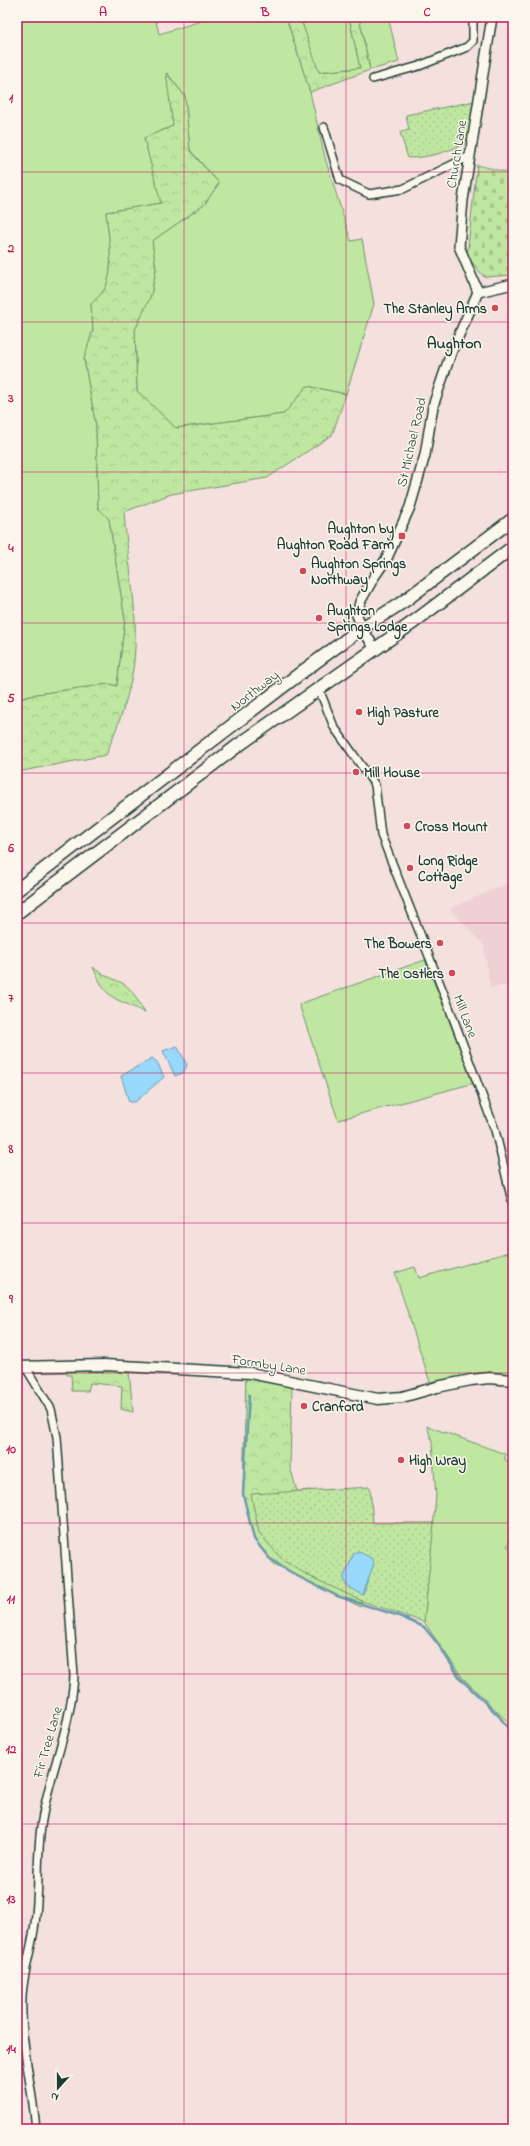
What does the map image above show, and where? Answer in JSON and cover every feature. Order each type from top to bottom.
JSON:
[{"type":"highway","name":"Northway","points":[[17,890],[302,672],[362,628],[403,602],[513,519]]},
{"type":"highway","points":[[17,913],[236,747],[375,649],[513,547]]},
{"type":"highway","points":[[302,672],[315,690]]},
{"type":"main road","name":"Formby Lane","points":[[22,1367],[104,1365],[250,1373],[378,1399],[402,1397],[437,1386],[471,1380],[489,1378],[513,1380]]},
{"type":"street","points":[[373,79],[419,66],[467,47],[473,41],[473,17]]},
{"type":"street","name":"Church Lane","points":[[478,292],[459,246],[463,200],[492,17]]},
{"type":"street","points":[[324,127],[340,180],[370,194],[403,189],[470,156]]},
{"type":"street","points":[[478,292],[513,284]]},
{"type":"street","name":"St Michael Road","points":[[362,628],[357,615],[360,602],[387,558],[410,507],[425,455],[433,406],[451,353],[478,292]]},
{"type":"street","points":[[362,628],[375,649]]},
{"type":"street","name":"Mill Lane","points":[[315,690],[321,694],[334,727],[375,785],[381,835],[446,999],[495,1130],[513,1205]]},
{"type":"street","name":"Fir Tree Lane","points":[[22,1367],[51,1409],[57,1437],[74,1676],[73,1701],[64,1740],[47,1789],[41,1822],[36,1922],[24,1977],[22,1997],[22,2017],[36,2129]]},
{"type":"shaded area","points":[[513,881],[513,984],[490,988],[484,945],[450,909]]},
{"type":"green space","points":[[17,17],[155,17],[159,34],[214,17],[286,17],[310,92],[325,158],[351,241],[362,239],[374,304],[346,394],[307,386],[284,414],[176,428],[137,391],[135,330],[151,295],[156,270],[152,241],[204,205],[219,183],[190,150],[185,96],[167,73],[173,126],[144,138],[162,203],[106,212],[110,252],[110,273],[104,290],[91,304],[93,330],[84,359],[96,426],[98,508],[109,519],[125,620],[117,686],[109,684],[37,694],[17,700]]},
{"type":"green space","points":[[286,17],[300,17],[319,72],[360,68],[349,17],[359,17],[370,70],[310,92]]},
{"type":"green space","points":[[300,17],[349,17],[360,68],[318,72]]},
{"type":"green space","points":[[359,17],[388,17],[399,62],[370,70]]},
{"type":"green space","points":[[166,73],[185,96],[190,151],[219,183],[204,205],[152,241],[156,269],[151,295],[135,330],[137,391],[176,428],[284,414],[307,386],[346,394],[332,435],[267,478],[171,494],[124,512],[134,601],[135,645],[133,667],[127,697],[106,755],[17,772],[17,700],[37,694],[109,684],[117,686],[125,620],[109,519],[98,508],[96,426],[84,359],[93,330],[91,304],[104,290],[110,273],[110,252],[106,212],[161,203],[144,138],[173,126]]},
{"type":"green space","points":[[480,100],[473,140],[441,153],[425,157],[408,158],[400,132],[409,130],[406,115]]},
{"type":"green space","points":[[477,165],[513,174],[513,275],[484,277],[467,256]]},
{"type":"green space","points":[[425,960],[474,1083],[338,1120],[299,1004]]},
{"type":"green space","points":[[93,967],[100,973],[124,984],[136,997],[145,1013],[108,993],[98,979]]},
{"type":"green space","points":[[513,1251],[513,1374],[481,1374],[430,1382],[395,1273],[415,1267],[419,1278]]},
{"type":"green space","points":[[66,1370],[129,1372],[133,1412],[121,1409],[122,1386],[90,1383],[88,1391],[72,1391],[71,1375],[67,1375]]},
{"type":"green space","points":[[246,1372],[292,1385],[290,1467],[297,1491],[311,1490],[363,1595],[361,1607],[274,1564],[254,1539],[243,1494]]},
{"type":"green space","points":[[427,1426],[505,1454],[505,1460],[513,1464],[513,1532],[507,1546],[513,1550],[513,1727],[462,1677],[424,1622],[436,1496],[432,1442]]},
{"type":"green space","points":[[370,1487],[373,1523],[434,1523],[424,1622],[362,1601],[309,1576],[281,1558],[259,1533],[251,1494]]},
{"type":"water","points":[[177,1046],[187,1065],[183,1073],[175,1076],[163,1051]]},
{"type":"water","points":[[152,1058],[157,1062],[164,1077],[135,1102],[129,1102],[121,1076]]},
{"type":"water","points":[[358,1551],[371,1558],[374,1563],[363,1595],[347,1586],[343,1579],[354,1553]]},
{"type":"waterway","points":[[249,1395],[243,1494],[254,1539],[269,1558],[297,1576],[337,1596],[399,1616],[424,1627],[438,1644],[460,1678],[498,1715],[513,1734]]},
{"type":"place","name":"The Stanley Arms","points":[[495,308]]},
{"type":"place","name":"Aughton by Aughton Road Farm","points":[[402,536]]},
{"type":"place","name":"Aughton Springs Northway","points":[[303,571]]},
{"type":"place","name":"Aughton Springs Lodge","points":[[319,618]]},
{"type":"place","name":"High Pasture","points":[[359,712]]},
{"type":"place","name":"Mill House","points":[[356,772]]},
{"type":"place","name":"Cross Mount","points":[[407,826]]},
{"type":"place","name":"Long Ridge Cottage","points":[[410,868]]},
{"type":"place","name":"The Bowers","points":[[440,943]]},
{"type":"place","name":"The Ostlers","points":[[452,973]]},
{"type":"place","name":"Cranford","points":[[304,1406]]},
{"type":"place","name":"High Wray","points":[[401,1460]]},
{"type":"district","name":"Aughton","points":[[454,342]]}]
